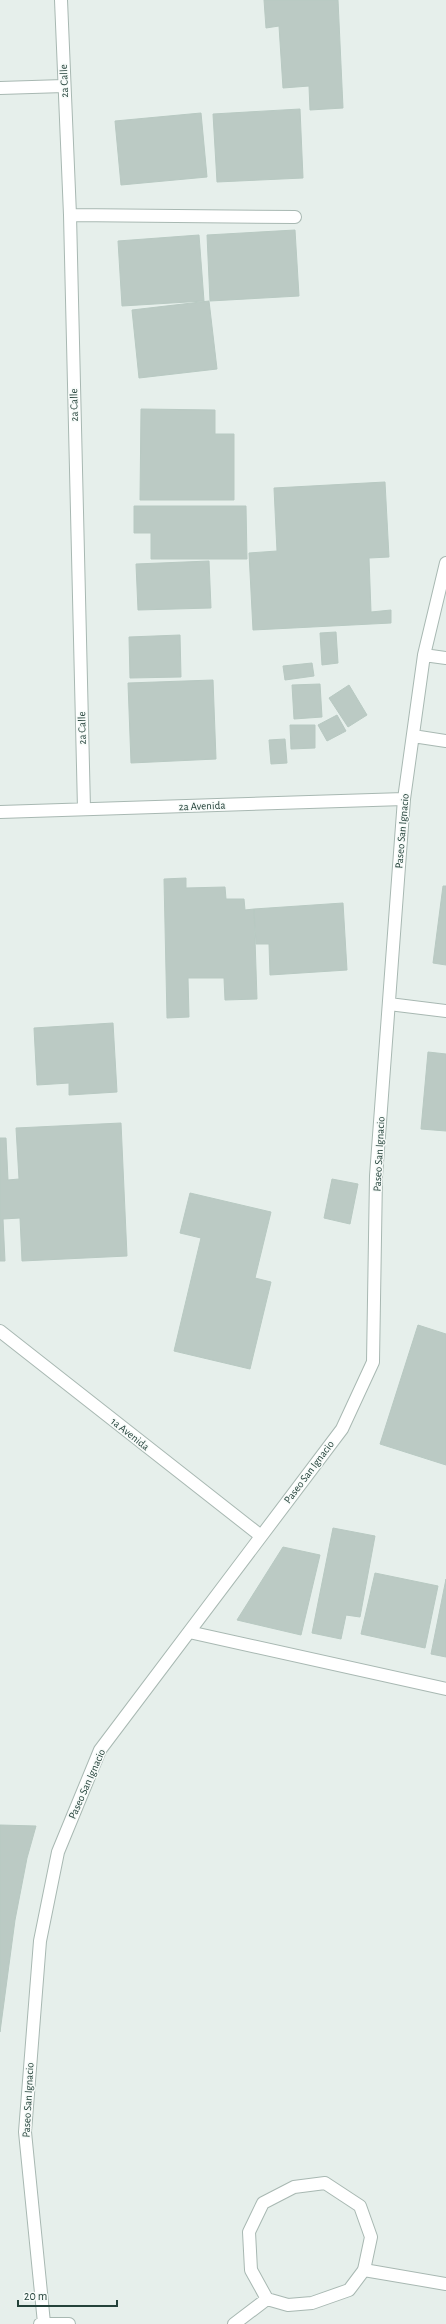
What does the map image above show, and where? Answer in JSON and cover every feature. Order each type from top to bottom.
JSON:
[{"type":"street","name":"2a Calle","points":[[62,0],[70,216],[84,809]]},
{"type":"street","points":[[0,88],[64,86]]},
{"type":"street","points":[[70,216],[295,217]]},
{"type":"street","name":"Paseo San Ignacio","points":[[42,2324],[25,2132],[40,1941],[56,1860],[100,1750],[342,1429],[373,1362],[376,1176],[404,799],[424,655],[446,563]]},
{"type":"street","points":[[424,655],[446,658]]},
{"type":"street","points":[[413,736],[446,741]]},
{"type":"street","name":"2a Avenida","points":[[0,812],[404,799]]},
{"type":"street","points":[[389,1004],[446,1011]]},
{"type":"street","name":"1a Avenida","points":[[0,1331],[261,1536]]},
{"type":"street","points":[[189,1632],[446,1689]]},
{"type":"street","points":[[325,2184],[360,2206],[371,2237],[364,2270],[349,2290],[312,2303],[288,2305],[267,2299],[251,2270],[249,2232],[263,2203],[294,2187],[325,2184]]},
{"type":"street","points":[[364,2270],[446,2284]]},
{"type":"street","points":[[234,2324],[267,2299]]},
{"type":"street","points":[[42,2324],[70,2324]]},
{"type":"building","points":[[264,0],[338,0],[343,108],[310,110],[309,86],[283,88],[279,26],[266,28]]},
{"type":"building","points":[[300,109],[303,178],[217,182],[213,114]]},
{"type":"building","points":[[201,113],[207,177],[121,185],[115,121]]},
{"type":"building","points":[[295,230],[299,296],[210,301],[207,235]]},
{"type":"building","points":[[199,235],[204,301],[122,306],[118,241]]},
{"type":"building","points":[[209,301],[217,369],[139,378],[132,310]]},
{"type":"building","points":[[141,409],[215,410],[215,434],[234,434],[234,500],[140,500]]},
{"type":"building","points":[[385,482],[389,557],[369,558],[371,612],[391,610],[391,623],[253,630],[249,553],[277,551],[274,488]]},
{"type":"building","points":[[134,506],[246,506],[247,559],[151,559],[151,533],[134,533]]},
{"type":"building","points":[[209,561],[211,608],[138,610],[136,564]]},
{"type":"building","points":[[336,632],[338,663],[322,665],[320,633]]},
{"type":"building","points":[[180,635],[181,677],[130,678],[129,637]]},
{"type":"building","points":[[312,663],[314,676],[285,680],[283,666]]},
{"type":"building","points":[[213,680],[216,759],[131,763],[128,683]]},
{"type":"building","points":[[320,684],[322,717],[294,719],[292,685]]},
{"type":"building","points":[[349,685],[367,715],[348,727],[329,698]]},
{"type":"building","points":[[337,715],[346,731],[327,741],[318,725]]},
{"type":"building","points":[[290,725],[315,725],[315,748],[291,749]]},
{"type":"building","points":[[285,739],[287,763],[271,764],[269,740]]},
{"type":"building","points":[[186,878],[186,888],[225,887],[226,899],[244,899],[245,910],[254,909],[257,999],[225,1000],[224,978],[188,978],[189,1017],[167,1018],[164,879]]},
{"type":"building","points":[[443,886],[446,886],[446,965],[433,963]]},
{"type":"building","points":[[343,903],[347,970],[270,975],[269,944],[256,944],[254,909]]},
{"type":"building","points":[[113,1023],[117,1092],[69,1095],[69,1083],[37,1085],[34,1028]]},
{"type":"building","points":[[428,1052],[446,1054],[446,1131],[421,1129]]},
{"type":"building","points":[[121,1123],[127,1256],[22,1261],[20,1218],[3,1219],[5,1261],[0,1261],[0,1138],[6,1138],[8,1180],[19,1179],[16,1128]]},
{"type":"building","points":[[332,1179],[358,1184],[350,1224],[324,1218]]},
{"type":"building","points":[[190,1193],[271,1212],[255,1278],[271,1282],[250,1369],[174,1351],[201,1238],[180,1233]]},
{"type":"building","points":[[418,1325],[446,1334],[446,1465],[380,1444]]},
{"type":"building","points":[[333,1528],[375,1536],[360,1617],[346,1615],[341,1639],[312,1633]]},
{"type":"building","points":[[283,1547],[320,1555],[301,1635],[237,1620]]},
{"type":"building","points":[[375,1573],[438,1586],[425,1648],[361,1634]]},
{"type":"building","points":[[446,1579],[446,1657],[431,1654]]},
{"type":"building","points":[[0,1825],[36,1826],[27,1858],[15,1920],[0,2032]]}]
